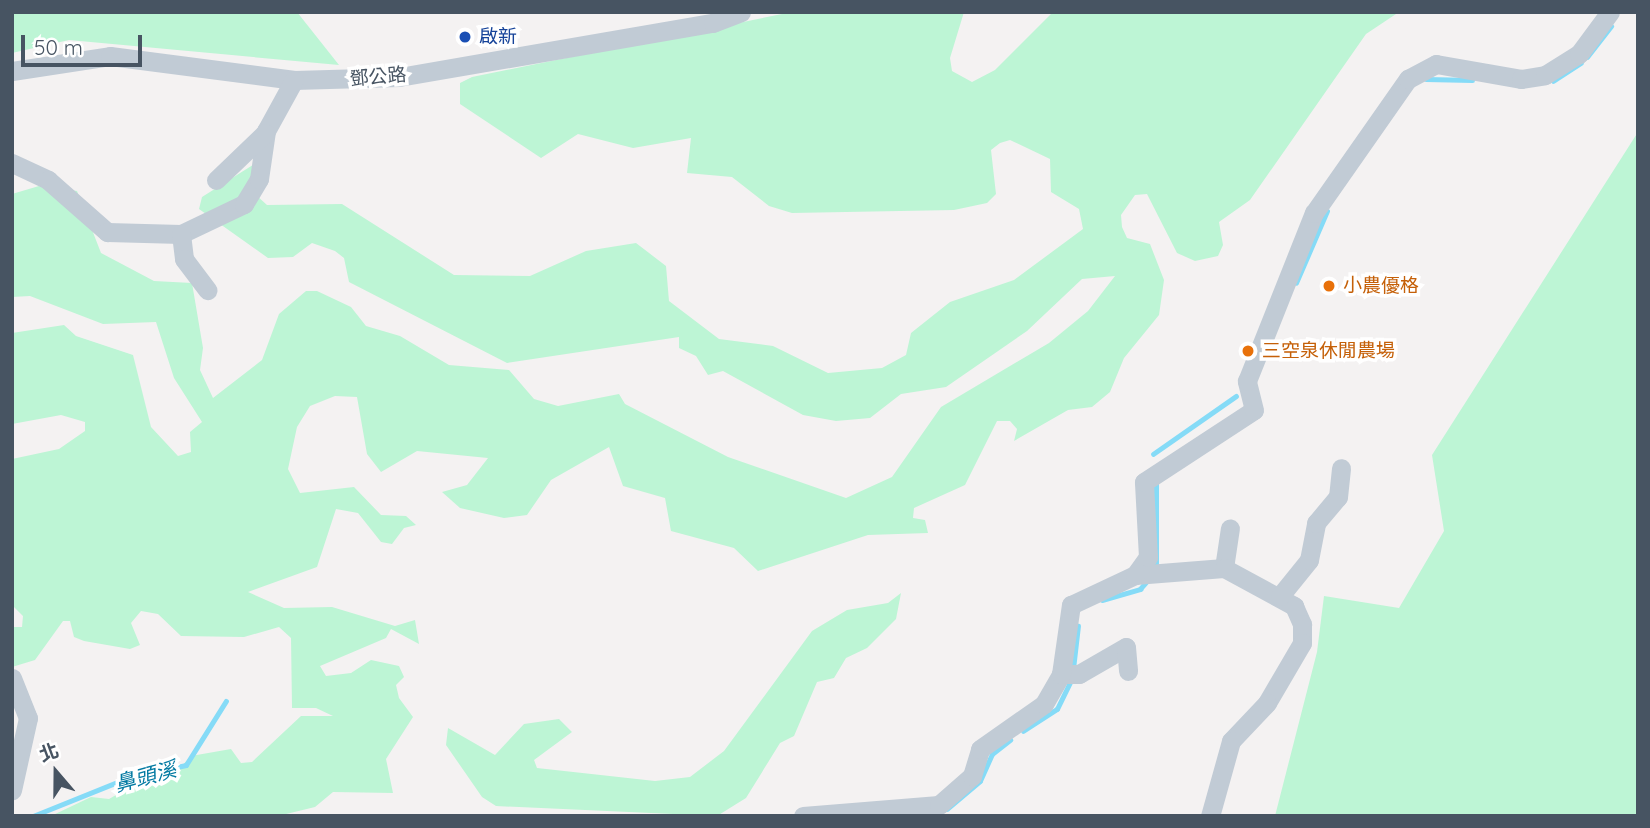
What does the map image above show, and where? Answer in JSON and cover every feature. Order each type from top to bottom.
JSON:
[{"type":"street","name":"鄧公路","points":[[12,71],[110,55],[294,80],[400,77],[713,23],[741,12]]},
{"type":"street","points":[[1135,575],[1148,557],[1144,482],[1254,410],[1247,381],[1314,214],[1408,79],[1436,64],[1521,79],[1545,75],[1579,54],[1610,12]]},
{"type":"street","points":[[12,163],[48,180],[107,232],[181,234],[244,204],[258,179],[267,131],[294,80]]},
{"type":"street","points":[[216,180],[267,131]]},
{"type":"street","points":[[181,234],[184,259],[207,290]]},
{"type":"street","points":[[1280,596],[1309,560],[1316,523],[1338,497],[1340,468]]},
{"type":"street","points":[[1224,568],[1230,527]]},
{"type":"street","points":[[803,816],[939,805],[972,776],[980,749],[1044,704],[1061,674],[1071,605],[1135,575],[1224,568],[1280,596],[1294,606],[1302,643],[1267,703],[1231,741],[1210,816]]},
{"type":"street","points":[[1061,674],[1079,674],[1126,647],[1128,671]]},
{"type":"street","points":[[12,678],[28,718],[12,790]]},
{"type":"green space","points":[[12,12],[297,12],[339,65],[69,40],[12,53]]},
{"type":"green space","points":[[792,12],[964,12],[950,58],[952,71],[972,82],[995,70],[1053,12],[1399,12],[1366,34],[1250,200],[1219,222],[1223,245],[1218,256],[1195,261],[1177,253],[1147,194],[1135,195],[1121,215],[1122,227],[1127,238],[1150,244],[1164,280],[1159,315],[1124,358],[1110,392],[1092,407],[1068,410],[1014,441],[1017,429],[1010,421],[997,421],[965,485],[914,508],[913,518],[925,520],[928,533],[868,535],[758,571],[734,548],[671,531],[665,498],[623,486],[609,447],[551,480],[527,515],[504,518],[460,508],[442,492],[467,485],[488,458],[417,451],[381,472],[367,454],[357,397],[335,396],[310,406],[297,427],[288,469],[300,493],[354,487],[381,515],[406,516],[416,525],[404,528],[392,544],[381,542],[358,513],[336,509],[317,567],[248,592],[284,608],[332,607],[395,626],[415,620],[419,644],[391,629],[386,638],[320,666],[326,676],[351,673],[371,660],[399,666],[404,677],[396,685],[399,698],[413,717],[386,759],[393,793],[333,792],[315,807],[278,816],[51,816],[91,797],[109,799],[142,780],[167,782],[191,756],[231,749],[241,763],[252,762],[301,716],[333,716],[316,708],[292,708],[291,638],[279,627],[244,637],[181,636],[158,614],[141,611],[131,623],[140,645],[130,649],[74,637],[70,621],[63,621],[35,660],[12,667],[12,627],[22,627],[23,616],[12,605],[12,459],[59,449],[85,431],[85,422],[61,415],[12,424],[12,333],[64,325],[76,336],[133,355],[151,427],[178,456],[191,452],[190,432],[202,422],[174,378],[156,322],[103,324],[30,296],[12,297],[12,194],[39,186],[77,191],[101,253],[154,281],[192,283],[203,348],[200,370],[213,398],[262,360],[279,314],[306,291],[317,291],[351,307],[366,326],[400,336],[449,365],[509,370],[534,399],[558,406],[619,394],[625,404],[728,457],[846,498],[892,477],[941,407],[1049,343],[1088,311],[1115,276],[1082,279],[1027,331],[946,387],[901,394],[870,418],[836,421],[803,415],[723,371],[708,375],[696,356],[679,348],[679,337],[507,363],[349,282],[344,258],[335,251],[312,243],[293,257],[268,258],[199,209],[202,197],[256,163],[256,195],[267,205],[342,204],[454,275],[530,276],[586,251],[636,243],[666,266],[669,301],[719,339],[773,346],[828,373],[882,368],[906,355],[911,333],[950,302],[1014,280],[1083,229],[1079,209],[1051,192],[1050,159],[1010,140],[1000,143],[991,150],[996,194],[987,203],[954,210],[792,213],[769,206],[732,177],[687,173],[691,138],[633,148],[578,134],[541,158],[460,104],[460,83],[472,77]]},
{"type":"green space","points":[[1638,132],[1638,816],[1275,816],[1317,652],[1324,596],[1399,608],[1444,531],[1432,455]]},
{"type":"green space","points":[[901,593],[896,619],[867,648],[846,658],[834,678],[817,682],[794,736],[780,743],[746,798],[717,816],[496,806],[482,797],[446,745],[448,728],[495,755],[524,724],[559,719],[572,732],[534,760],[537,768],[655,781],[690,777],[724,751],[812,631],[847,610],[888,603]]},
{"type":"waterway","points":[[1587,57],[1611,26]]},
{"type":"waterway","points":[[1553,81],[1581,63]]},
{"type":"waterway","points":[[1426,79],[1472,80]]},
{"type":"waterway","points":[[1296,283],[1327,211]]},
{"type":"waterway","points":[[1153,454],[1236,396]]},
{"type":"waterway","points":[[1156,482],[1156,568]]},
{"type":"waterway","points":[[1102,600],[1140,589],[1147,581]]},
{"type":"waterway","points":[[1073,669],[1078,626]]},
{"type":"waterway","points":[[1023,731],[1057,709],[1072,678]]},
{"type":"waterway","name":"鼻頭溪","points":[[33,816],[130,777],[186,765],[226,701]]},
{"type":"waterway","points":[[947,809],[980,781],[992,754],[1010,740]]},
{"type":"place","name":"啟新","points":[[465,37]]},
{"type":"place","name":"小農優格","points":[[1329,286]]},
{"type":"place","name":"三空泉休閒農場","points":[[1248,351]]}]
